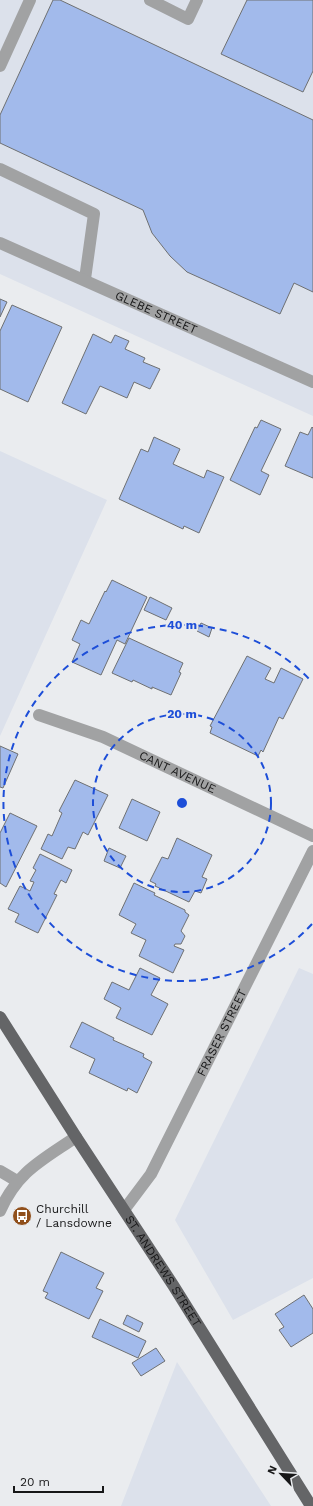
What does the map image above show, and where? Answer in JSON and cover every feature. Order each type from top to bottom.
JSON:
[{"type":"main road","name":"ST. ANDREWS STREET","points":[[0,1017],[76,1137],[173,1285],[310,1506]]},
{"type":"street","points":[[0,66],[30,0]]},
{"type":"street","points":[[150,0],[188,19],[197,0]]},
{"type":"street","points":[[0,169],[94,214],[85,279]]},
{"type":"street","name":"GLEBE STREET","points":[[0,243],[85,279],[313,382]]},
{"type":"street","name":"CANT AVENUE","points":[[39,715],[103,738],[313,836]]},
{"type":"street","name":"FRASER STREET","points":[[124,1210],[151,1174],[313,851]]},
{"type":"street","points":[[0,1211],[17,1181],[28,1170],[76,1137]]},
{"type":"street","points":[[0,1171],[17,1181]]},
{"type":"shaded area","points":[[0,0],[313,0],[313,416],[0,274]]},
{"type":"shaded area","points":[[0,451],[107,500],[0,736]]},
{"type":"shaded area","points":[[299,968],[313,974],[313,1278],[233,1320],[175,1220]]},
{"type":"shaded area","points":[[177,1362],[271,1506],[121,1506]]},
{"type":"building","points":[[53,0],[60,0],[313,120],[313,292],[294,283],[280,314],[187,272],[170,256],[152,233],[143,210],[0,143],[0,115]]},
{"type":"building","points":[[247,0],[313,0],[313,71],[303,92],[221,54]]},
{"type":"building","points":[[0,299],[7,302],[0,317]]},
{"type":"building","points":[[12,305],[62,327],[28,402],[0,389],[0,331]]},
{"type":"building","points":[[93,334],[111,343],[115,335],[129,341],[125,349],[145,358],[143,362],[160,369],[150,389],[134,382],[127,398],[100,386],[86,414],[62,403]]},
{"type":"building","points":[[261,420],[281,429],[261,471],[269,475],[260,495],[230,480],[255,427],[257,428]]},
{"type":"building","points":[[312,427],[313,478],[285,466],[300,432],[308,435]]},
{"type":"building","points":[[154,437],[180,449],[173,464],[204,478],[207,470],[224,477],[199,533],[184,526],[183,529],[119,499],[141,449],[148,452]]},
{"type":"building","points":[[112,580],[147,597],[125,644],[117,640],[101,675],[72,662],[80,644],[72,640],[81,620],[89,624]]},
{"type":"building","points":[[150,597],[172,608],[166,620],[144,610]]},
{"type":"building","points":[[201,623],[212,628],[209,637],[197,631]]},
{"type":"building","points":[[129,638],[183,663],[179,672],[181,673],[171,695],[152,687],[152,689],[133,680],[132,682],[112,673]]},
{"type":"building","points":[[247,656],[271,668],[265,679],[274,683],[281,668],[303,679],[283,719],[279,717],[263,752],[261,750],[258,756],[210,733],[212,727],[210,726]]},
{"type":"building","points":[[0,746],[18,754],[3,788],[0,787]]},
{"type":"building","points":[[75,780],[108,795],[88,835],[83,832],[75,849],[68,847],[62,859],[41,849],[48,834],[52,836],[62,813],[59,811]]},
{"type":"building","points":[[132,799],[160,812],[147,841],[119,828]]},
{"type":"building","points":[[10,813],[37,826],[6,887],[0,883],[0,833]]},
{"type":"building","points":[[177,838],[212,855],[202,877],[207,879],[201,893],[195,891],[189,902],[155,886],[156,884],[150,881],[162,857],[168,859]]},
{"type":"building","points":[[109,848],[126,856],[120,868],[104,861]]},
{"type":"building","points":[[40,854],[72,870],[66,883],[61,880],[54,894],[57,895],[38,933],[15,922],[19,914],[8,909],[20,886],[30,891],[34,882],[30,881],[36,870],[33,868]]},
{"type":"building","points":[[134,883],[155,893],[154,895],[185,910],[185,912],[189,915],[181,931],[185,936],[181,944],[175,944],[174,946],[184,950],[173,973],[139,956],[146,940],[131,933],[136,924],[119,915]]},
{"type":"building","points":[[140,968],[160,978],[151,995],[168,1004],[152,1035],[116,1018],[121,1008],[104,999],[112,982],[129,990]]},
{"type":"building","points":[[82,1022],[114,1038],[113,1040],[144,1054],[143,1057],[152,1062],[137,1093],[128,1088],[127,1091],[89,1073],[95,1059],[70,1047]]},
{"type":"building","points":[[61,1252],[104,1273],[96,1288],[103,1291],[89,1319],[45,1298],[48,1293],[43,1291]]},
{"type":"building","points":[[304,1295],[313,1309],[313,1333],[291,1347],[279,1330],[284,1327],[275,1314]]},
{"type":"building","points":[[127,1315],[143,1323],[139,1332],[123,1324]]},
{"type":"building","points":[[100,1319],[146,1341],[138,1358],[92,1337]]},
{"type":"building","points":[[156,1348],[165,1361],[141,1376],[132,1363]]},
{"type":"place","name":"Churchill / Lansdowne","points":[[22,1216]]}]
